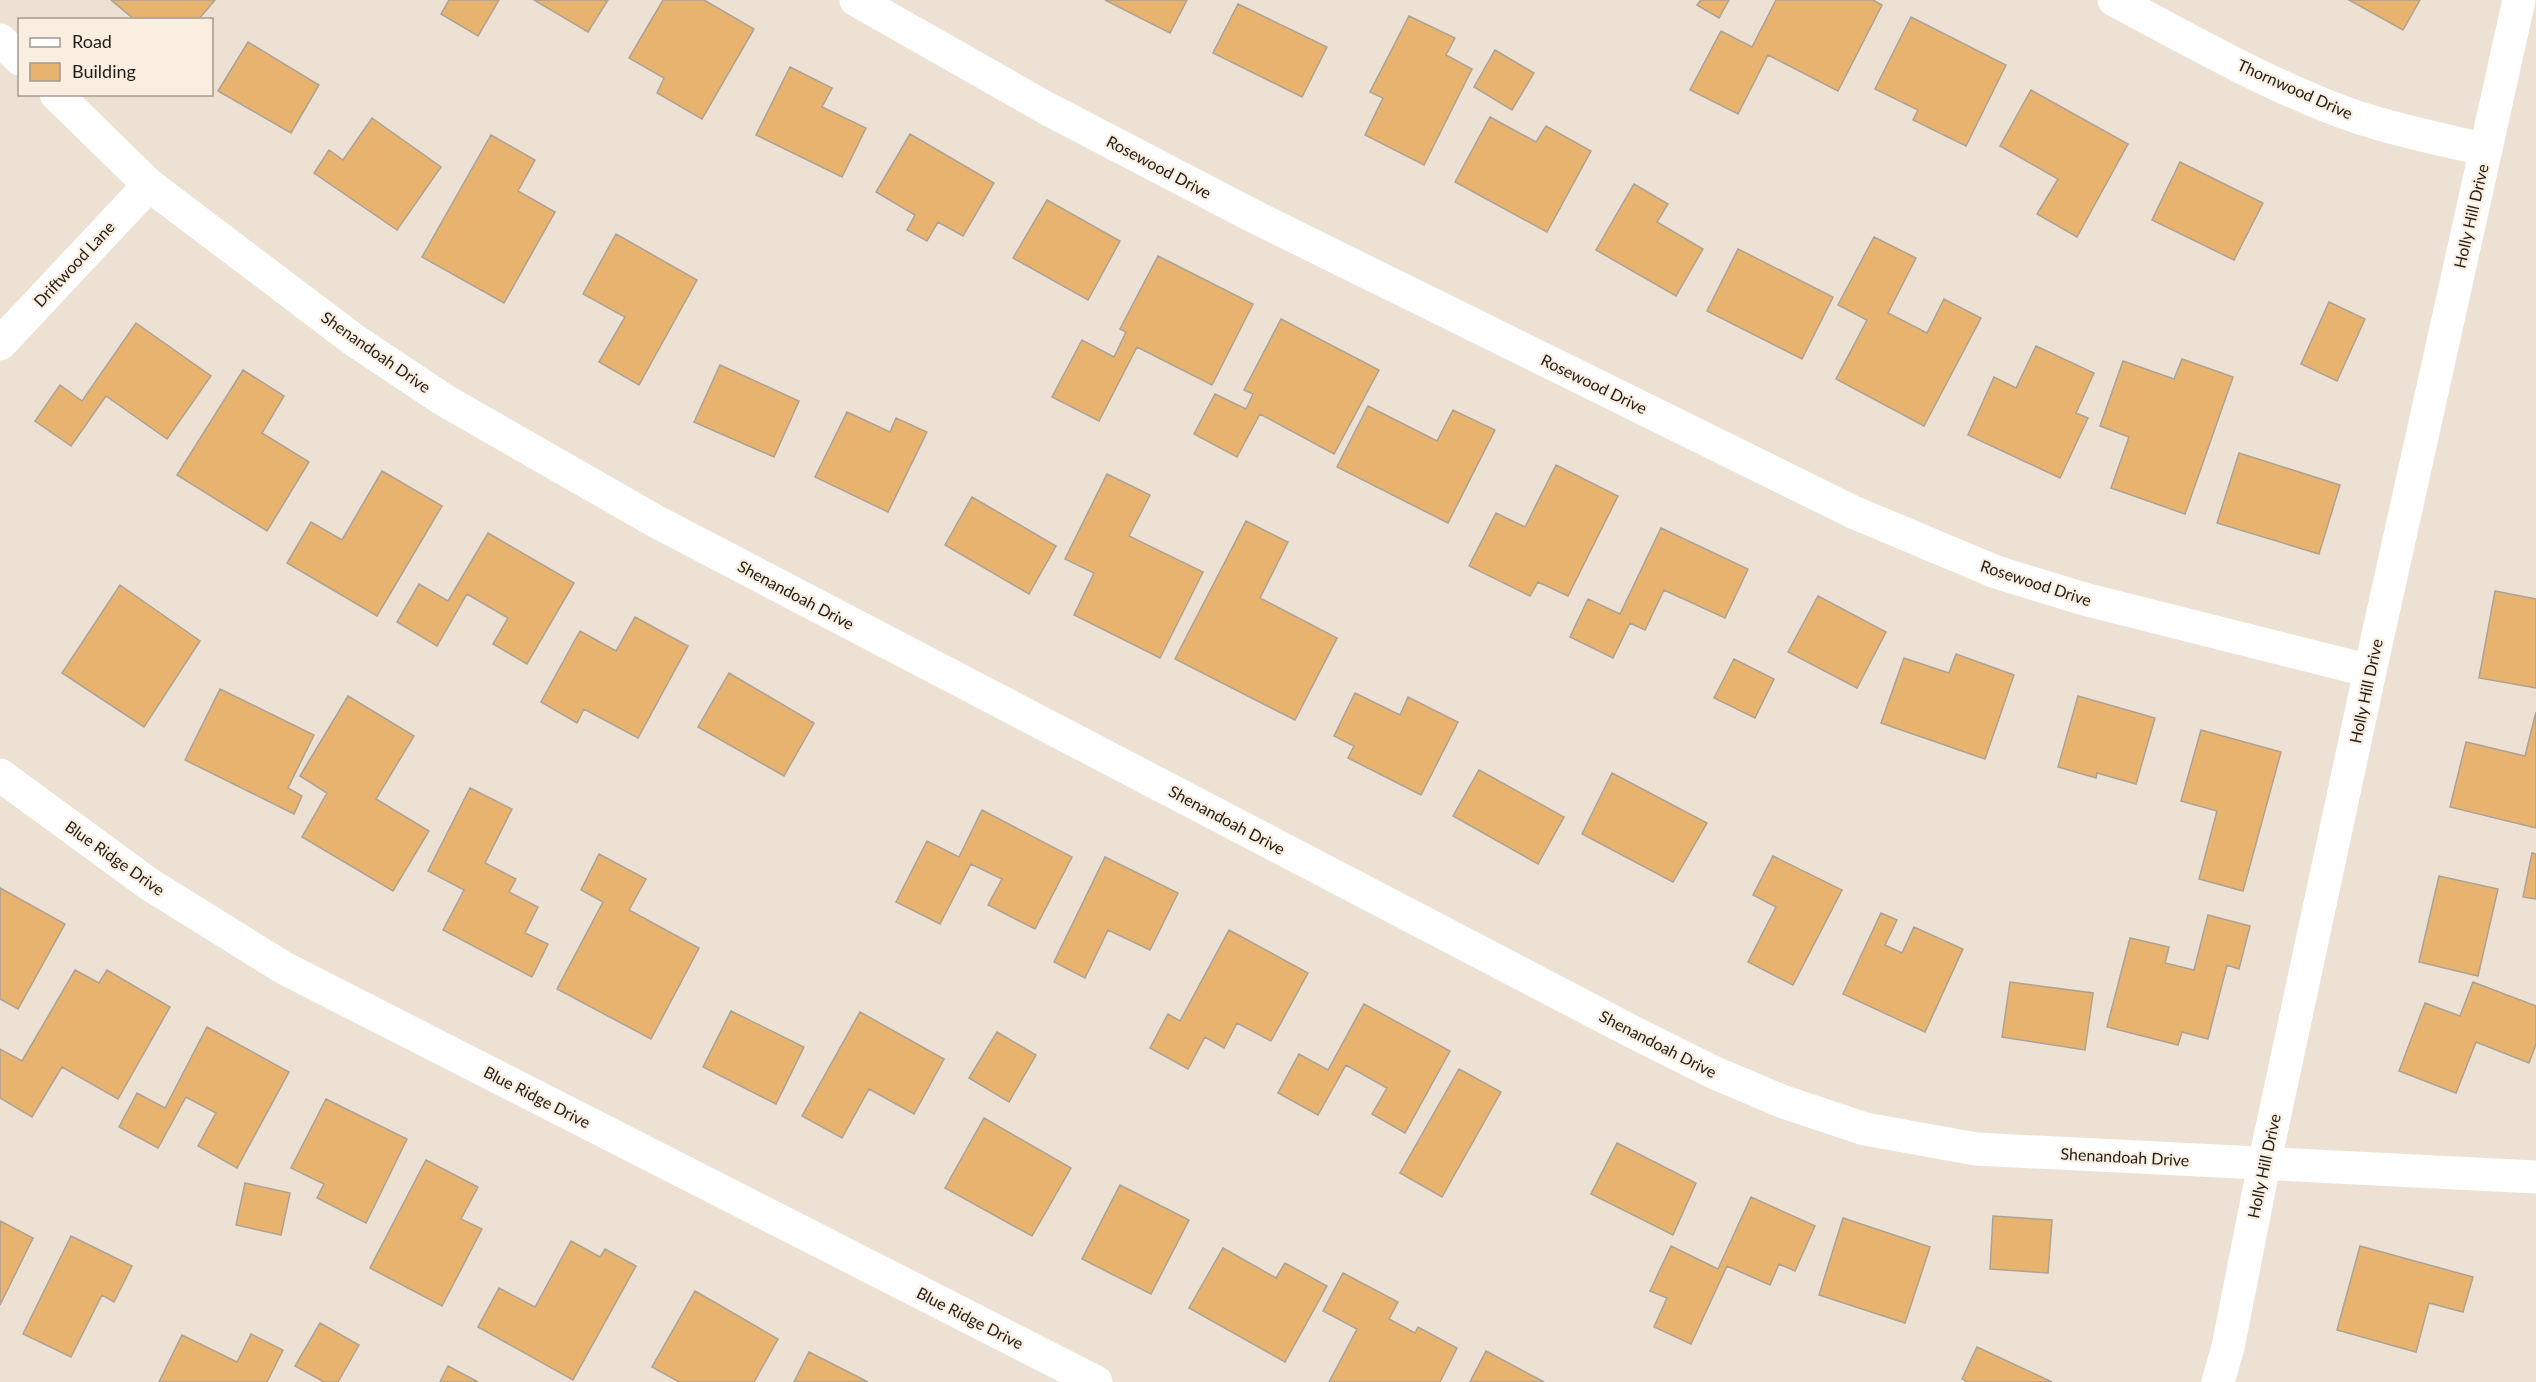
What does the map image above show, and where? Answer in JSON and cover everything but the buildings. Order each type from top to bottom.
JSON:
[{"type":"street","name":"Rosewood Drive","points":[[856,0],[1046,108],[1257,218],[1853,512],[1996,573],[2073,596],[2370,671]]},
{"type":"street","name":"Thornwood Drive","points":[[2114,0],[2268,80],[2329,107],[2388,126],[2486,150]]},
{"type":"street","name":"Holly Hill Drive","points":[[2218,1382],[2228,1347],[2264,1165],[2370,671],[2519,0]]},
{"type":"street","points":[[0,40],[18,57]]},
{"type":"street","name":"Shenandoah Drive","points":[[58,96],[148,185],[354,340],[435,394],[657,522],[1715,1073],[1784,1102],[1865,1129],[1976,1149],[2536,1178]]},
{"type":"street","name":"Driftwood Lane","points":[[0,344],[148,185]]},
{"type":"street","name":"Blue Ridge Drive","points":[[0,775],[149,884],[284,968],[1096,1382]]}]
